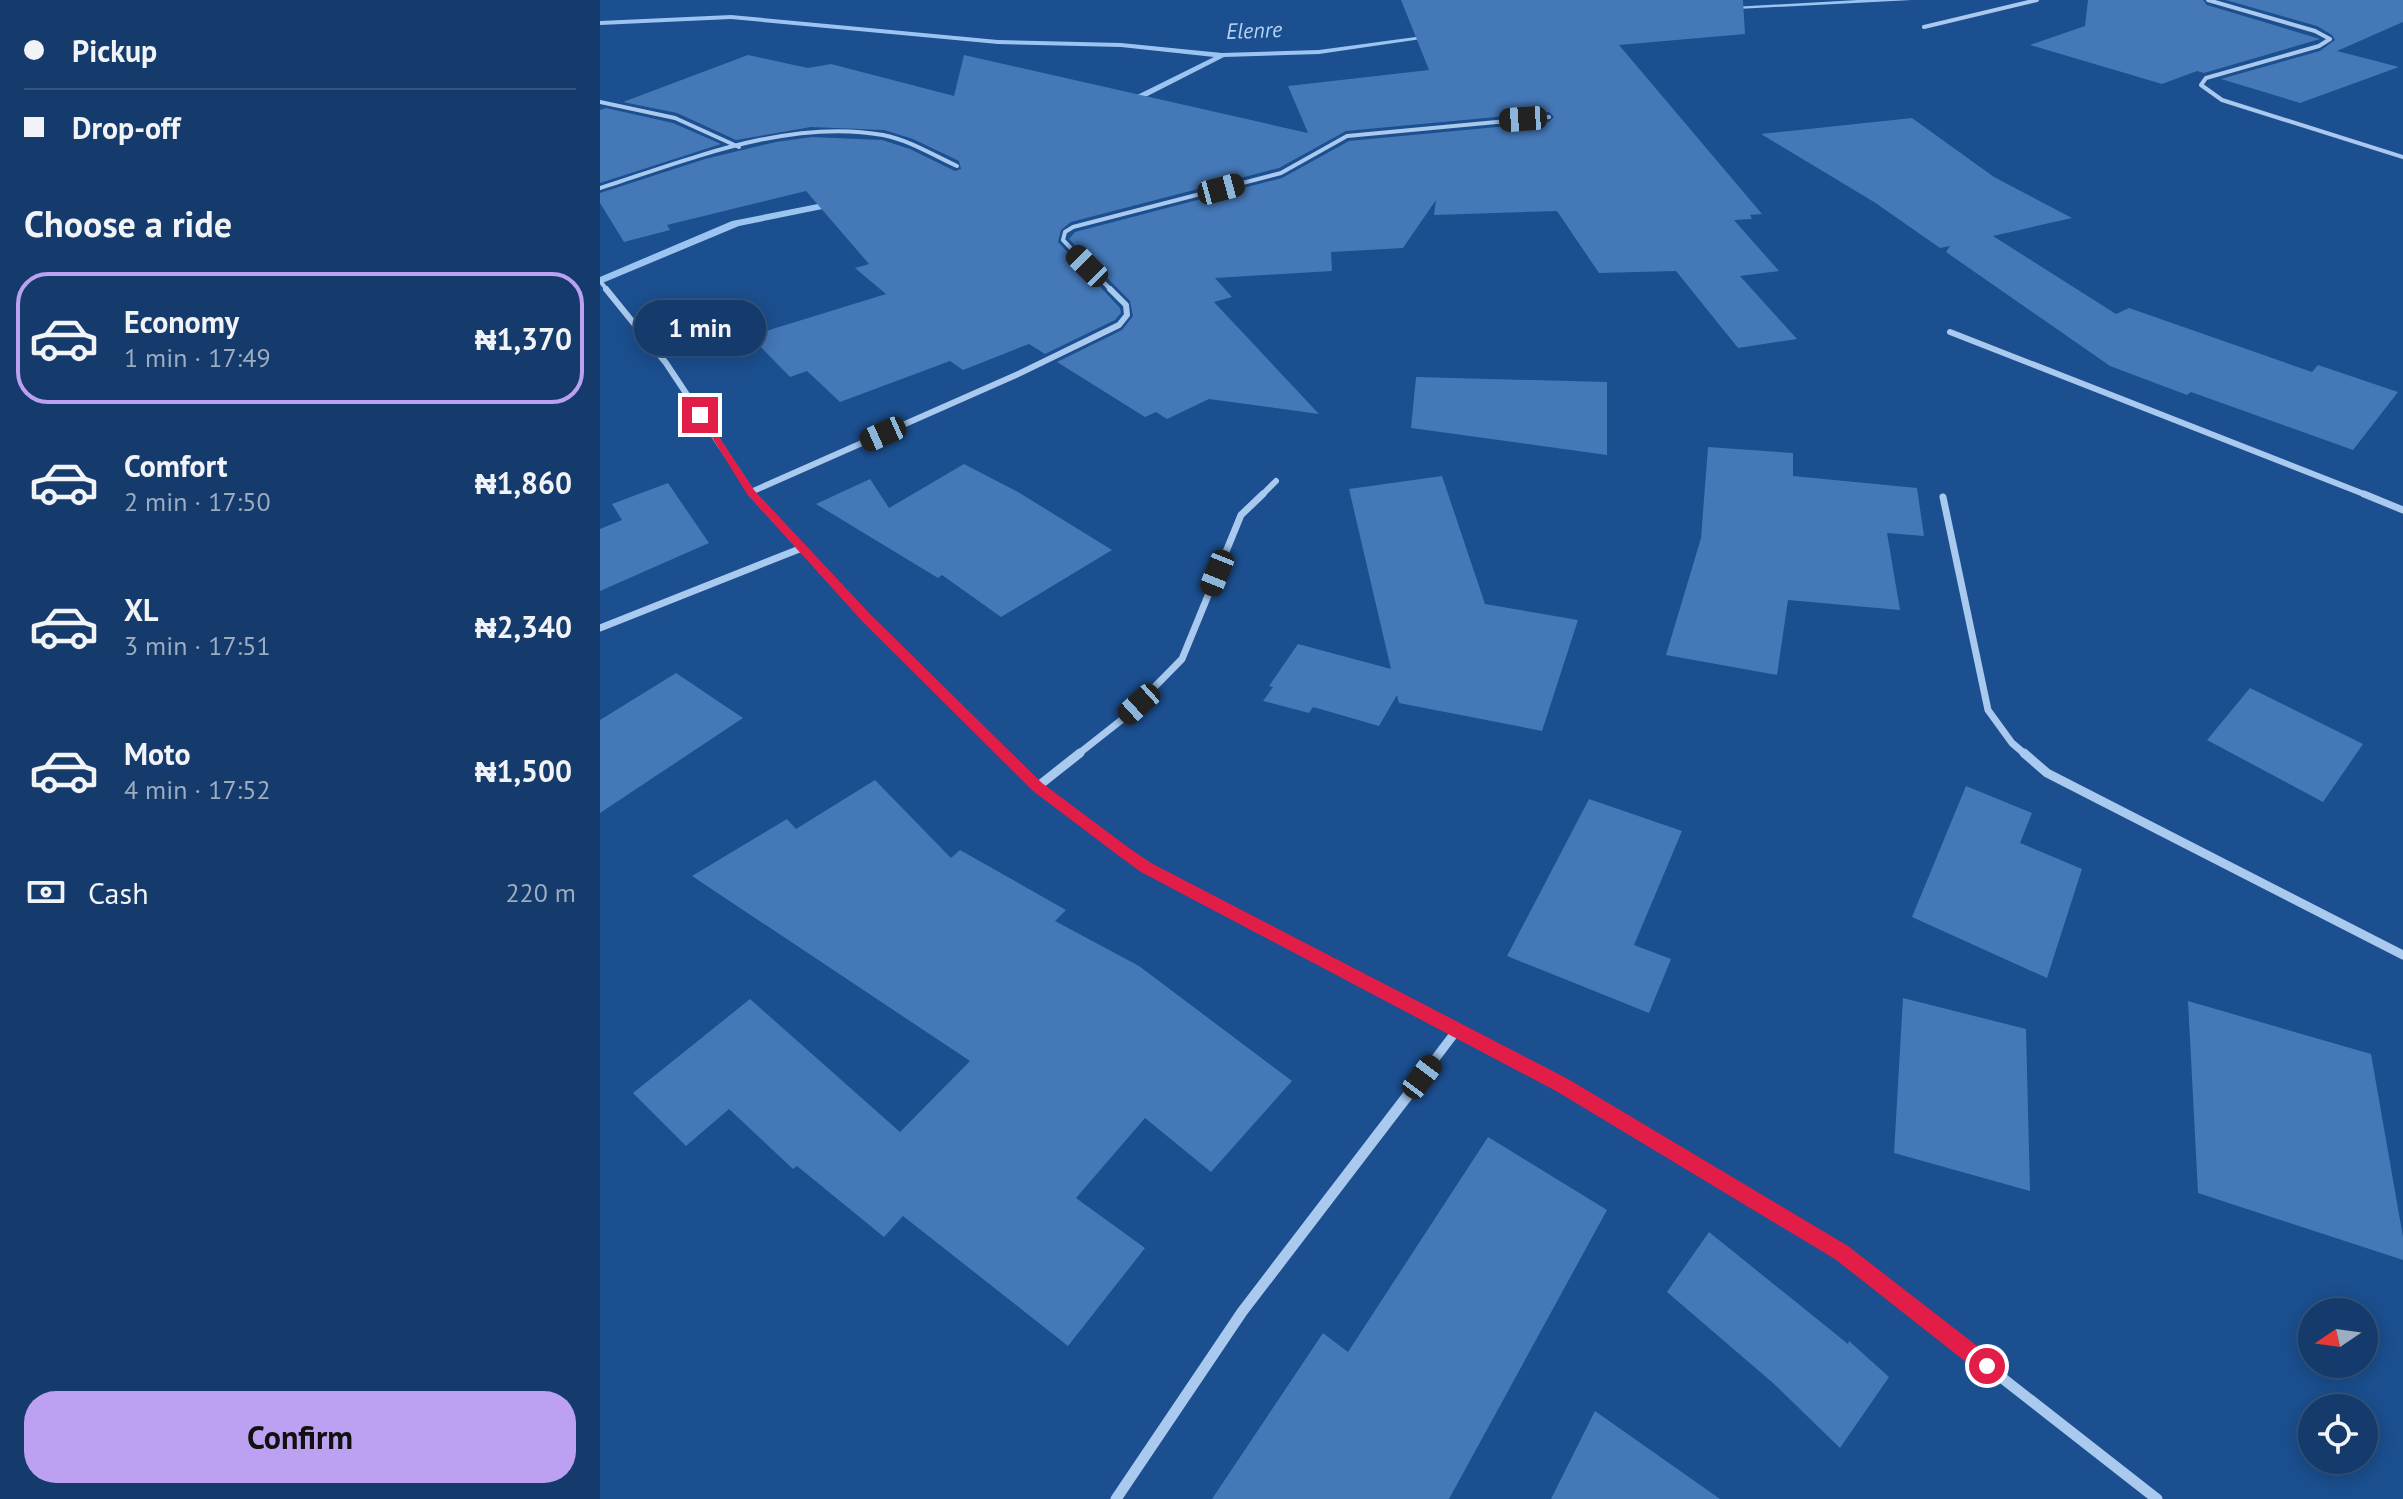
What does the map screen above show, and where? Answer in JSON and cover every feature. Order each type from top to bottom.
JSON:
[{"type":"street","points":[[1924,27],[2037,0]]},
{"type":"street","points":[[2208,0],[2315,31],[2330,39],[2319,46],[2206,78],[2201,85],[2222,100],[2403,157]]},
{"type":"street","points":[[600,102],[675,118],[740,147]]},
{"type":"street","points":[[751,492],[1016,375],[1119,325],[1127,315],[1126,305],[1063,240],[1065,232],[1073,227],[1281,173],[1302,166],[1335,140],[1347,136],[1549,117]]},
{"type":"street","points":[[600,188],[740,147],[829,134],[887,136],[957,166]]},
{"type":"street","points":[[600,281],[666,363],[751,492],[866,618],[1037,787],[1146,868],[1562,1085],[1841,1252],[2157,1499]]},
{"type":"street","points":[[1950,332],[2314,472],[2403,510]]},
{"type":"street","points":[[1037,787],[1124,718],[1182,659],[1241,515],[1276,481]]},
{"type":"street","points":[[1943,497],[1988,710],[2012,743],[2047,773],[2403,955]]},
{"type":"street","points":[[600,628],[802,548]]},
{"type":"street","points":[[1116,1499],[1242,1312],[1457,1030]]},
{"type":"building","points":[[1401,0],[1743,0],[1745,34],[1619,45],[1762,214],[1750,215],[1752,219],[1734,220],[1779,271],[1740,276],[1797,339],[1738,348],[1676,271],[1599,273],[1557,211],[1434,215],[1436,200],[1403,248],[1331,252],[1332,271],[1215,278],[1232,297],[1214,302],[1319,414],[1209,399],[1167,419],[1156,412],[1145,417],[1057,362],[1122,330],[1133,316],[1130,301],[1069,239],[1075,232],[1282,178],[1349,141],[1549,122],[1554,117],[1549,112],[1346,131],[1279,168],[1071,222],[1061,230],[1058,242],[1120,308],[1121,313],[1115,320],[1045,354],[1029,344],[963,370],[950,361],[840,402],[807,371],[790,377],[750,336],[886,294],[855,268],[869,264],[806,191],[667,225],[670,230],[624,242],[600,203],[600,193],[705,159],[812,137],[882,140],[910,149],[955,171],[961,169],[959,161],[913,139],[884,130],[811,127],[736,140],[677,113],[623,102],[748,55],[808,68],[831,64],[954,96],[964,55],[1308,133],[1288,86],[1429,70]]},
{"type":"building","points":[[2088,0],[2203,0],[2207,5],[2320,39],[2204,73],[2197,71],[2162,84],[2030,45],[2085,26]]},
{"type":"building","points":[[2226,0],[2403,0],[2403,22],[2337,51],[2399,67],[2300,103],[2221,79],[2320,51],[2335,40],[2317,26]]},
{"type":"building","points":[[606,108],[673,123],[721,144],[600,183],[600,110]]},
{"type":"building","points":[[1912,118],[1994,177],[2072,218],[1993,236],[2116,314],[2129,308],[2312,372],[2318,365],[2398,392],[2353,450],[2110,366],[1946,252],[1950,246],[1940,248],[1874,202],[1761,134]]},
{"type":"building","points":[[1416,377],[1607,382],[1607,455],[1411,428]]},
{"type":"building","points":[[1708,447],[1793,453],[1793,476],[1917,488],[1924,536],[1887,533],[1900,610],[1788,600],[1777,675],[1666,655],[1701,538]]},
{"type":"building","points":[[964,464],[1018,492],[1112,550],[1001,617],[942,575],[938,578],[816,504],[870,479],[889,508]]},
{"type":"building","points":[[1442,476],[1485,604],[1578,620],[1542,731],[1399,703],[1397,695],[1379,726],[1313,707],[1309,713],[1263,701],[1273,687],[1269,686],[1298,644],[1391,669],[1349,489]]},
{"type":"building","points":[[668,483],[709,543],[600,591],[600,529],[622,520],[612,504]]},
{"type":"building","points":[[676,673],[743,718],[600,813],[600,720]]},
{"type":"building","points":[[2250,688],[2363,744],[2323,802],[2207,740]]},
{"type":"building","points":[[875,780],[951,858],[960,850],[1066,910],[1055,921],[1139,966],[1292,1081],[1211,1172],[1145,1118],[1076,1198],[1145,1248],[1068,1346],[903,1216],[884,1237],[797,1166],[793,1169],[729,1109],[686,1146],[633,1093],[750,999],[900,1132],[970,1061],[692,876],[787,819],[796,829]]},
{"type":"building","points":[[1966,786],[2032,813],[2020,843],[2082,869],[2047,978],[1912,917]]},
{"type":"building","points":[[1589,799],[1682,831],[1634,945],[1671,959],[1649,1013],[1507,956]]},
{"type":"building","points":[[1903,998],[2026,1029],[2030,1191],[1894,1153]]},
{"type":"building","points":[[2188,1001],[2371,1054],[2403,1237],[2403,1260],[2198,1193]]},
{"type":"building","points":[[1488,1137],[1607,1210],[1449,1499],[1212,1499],[1323,1333],[1348,1352]]},
{"type":"building","points":[[1709,1232],[1848,1344],[1849,1341],[1889,1377],[1840,1448],[1773,1383],[1667,1292]]},
{"type":"building","points":[[1595,1411],[1720,1499],[1551,1499]]},
{"type":"waterway","name":"Elenre","points":[[1718,8],[1908,0]]},
{"type":"waterway","name":"Elenre","points":[[600,23],[731,17],[998,42],[1121,45],[1222,55],[1319,52],[1438,36]]},
{"type":"waterway","points":[[1122,106],[1221,56]]},
{"type":"waterway","points":[[600,281],[736,223],[843,202]]},
{"type":"route","points":[[700,415],[751,492],[866,618],[1037,787],[1124,852],[1146,868],[1562,1085],[1841,1252],[1987,1366]]}]
